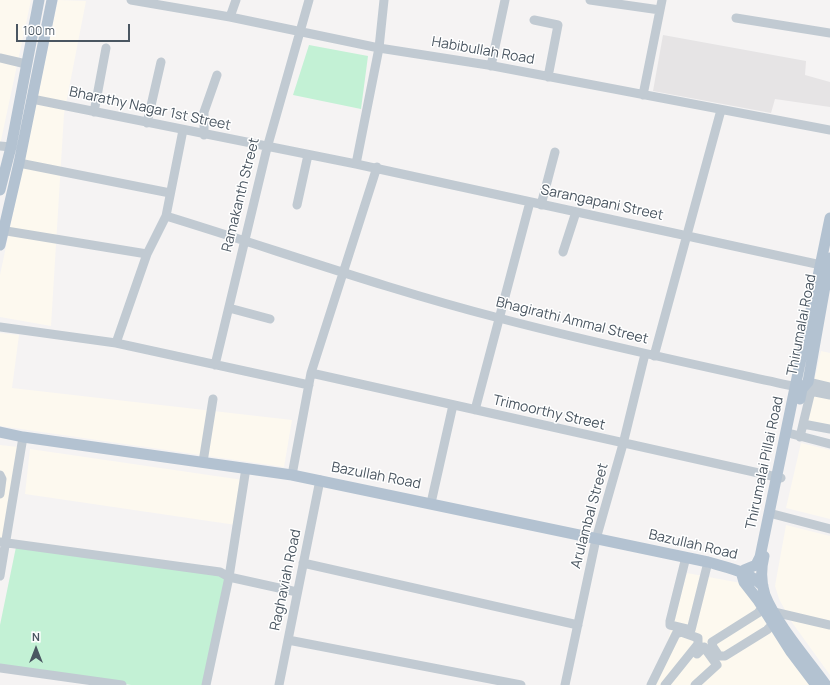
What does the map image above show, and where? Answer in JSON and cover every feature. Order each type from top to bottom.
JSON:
[{"type":"main road","points":[[0,190],[6,146],[26,64],[39,0]]},
{"type":"main road","points":[[0,245],[2,231],[19,163],[52,0]]},
{"type":"main road","name":"Thirumalai Pillai Road","points":[[743,572],[756,565],[760,557],[778,478],[804,387],[827,264],[830,218]]},
{"type":"main road","name":"Thirumalai Road","points":[[778,478],[796,436],[804,387]]},
{"type":"main road","name":"Bazullah Road","points":[[0,432],[24,437],[246,468],[320,480],[708,562],[743,572],[754,577],[763,586]]},
{"type":"main road","points":[[771,514],[762,564],[765,594],[774,612],[826,685]]},
{"type":"main road","points":[[762,564],[758,570],[743,572],[744,582],[763,607],[791,652],[816,685]]},
{"type":"street","name":"Habibullah Road","points":[[131,0],[230,17],[379,48],[491,66],[830,130]]},
{"type":"street","points":[[230,17],[236,0]]},
{"type":"street","name":"Ramakanth Street","points":[[215,365],[267,148],[309,0]]},
{"type":"street","points":[[356,164],[379,48],[384,0]]},
{"type":"street","points":[[491,66],[505,0]]},
{"type":"street","points":[[590,0],[660,10]]},
{"type":"street","points":[[643,95],[662,0]]},
{"type":"street","points":[[736,18],[830,33]]},
{"type":"street","points":[[534,20],[558,25],[548,77]]},
{"type":"street","points":[[94,112],[106,48]]},
{"type":"street","points":[[0,58],[26,64]]},
{"type":"street","points":[[147,122],[161,62]]},
{"type":"street","points":[[204,134],[204,112],[217,75]]},
{"type":"street","name":"Bharathy Nagar 1st Street","points":[[32,99],[267,148],[356,164]]},
{"type":"street","name":"Arulambal Street","points":[[567,685],[596,539],[650,355],[687,236],[721,110]]},
{"type":"street","points":[[116,343],[147,254],[166,216],[182,130]]},
{"type":"street","points":[[541,205],[555,152]]},
{"type":"street","points":[[297,205],[308,155]]},
{"type":"street","points":[[19,163],[170,193]]},
{"type":"street","name":"Sarangapani Street","points":[[356,164],[377,167],[541,205],[687,236],[827,264]]},
{"type":"street","points":[[292,475],[311,373],[377,167]]},
{"type":"street","points":[[475,410],[498,318],[530,202]]},
{"type":"street","points":[[563,252],[576,212]]},
{"type":"street","name":"Bhagirathi Ammal Street","points":[[166,216],[342,273],[498,318],[650,355],[804,387]]},
{"type":"street","points":[[2,231],[147,254]]},
{"type":"street","points":[[229,308],[270,319]]},
{"type":"street","points":[[0,327],[116,343],[308,385]]},
{"type":"street","name":"Trimoorthy Street","points":[[311,373],[778,478]]},
{"type":"street","points":[[804,387],[830,387]]},
{"type":"street","points":[[804,387],[830,395]]},
{"type":"street","points":[[804,387],[803,424],[796,436],[830,444]]},
{"type":"street","points":[[203,462],[213,399]]},
{"type":"street","points":[[432,503],[453,405]]},
{"type":"street","points":[[803,424],[830,430]]},
{"type":"street","points":[[0,576],[3,542],[24,437]]},
{"type":"street","points":[[206,685],[229,577],[246,468]]},
{"type":"street","points":[[0,475],[2,478],[0,494]]},
{"type":"street","name":"Raghaviah Road","points":[[279,685],[320,480]]},
{"type":"street","points":[[771,514],[830,529]]},
{"type":"street","points":[[3,542],[220,572],[229,577],[297,592]]},
{"type":"street","points":[[686,557],[670,625],[691,630],[708,562]]},
{"type":"street","points":[[303,563],[578,625]]},
{"type":"street","points":[[763,607],[758,613],[712,642],[712,647],[719,656],[725,656],[767,630],[773,624]]},
{"type":"street","points":[[774,612],[830,625]]},
{"type":"street","points":[[651,685],[676,634],[681,632],[698,638],[698,644],[665,685]]},
{"type":"street","points":[[288,640],[521,685]]},
{"type":"street","points":[[672,685],[704,647],[717,664],[694,685]]},
{"type":"street","points":[[0,668],[122,685]]},
{"type":"shaded area","points":[[0,0],[31,0],[0,145]]},
{"type":"shaded area","points":[[58,0],[86,1],[64,114],[51,326],[0,317],[0,275]]},
{"type":"shaded area","points":[[663,35],[806,61],[805,75],[830,82],[830,107],[775,99],[771,113],[653,91]]},
{"type":"shaded area","points":[[0,333],[19,335],[12,388],[292,420],[284,467],[0,426]]},
{"type":"shaded area","points":[[821,351],[830,353],[830,433],[804,427]]},
{"type":"shaded area","points":[[801,443],[830,450],[830,519],[786,508]]},
{"type":"shaded area","points":[[0,445],[18,447],[3,538],[0,538]]},
{"type":"shaded area","points":[[30,449],[243,480],[236,525],[25,494]]},
{"type":"shaded area","points":[[786,525],[830,536],[830,675],[791,621],[779,599],[775,586]]},
{"type":"shaded area","points":[[687,573],[741,583],[810,685],[655,685]]},
{"type":"green space","points":[[309,45],[368,56],[361,109],[293,95]]},
{"type":"green space","points":[[16,547],[228,577],[208,685],[131,685],[0,666],[0,625]]}]
